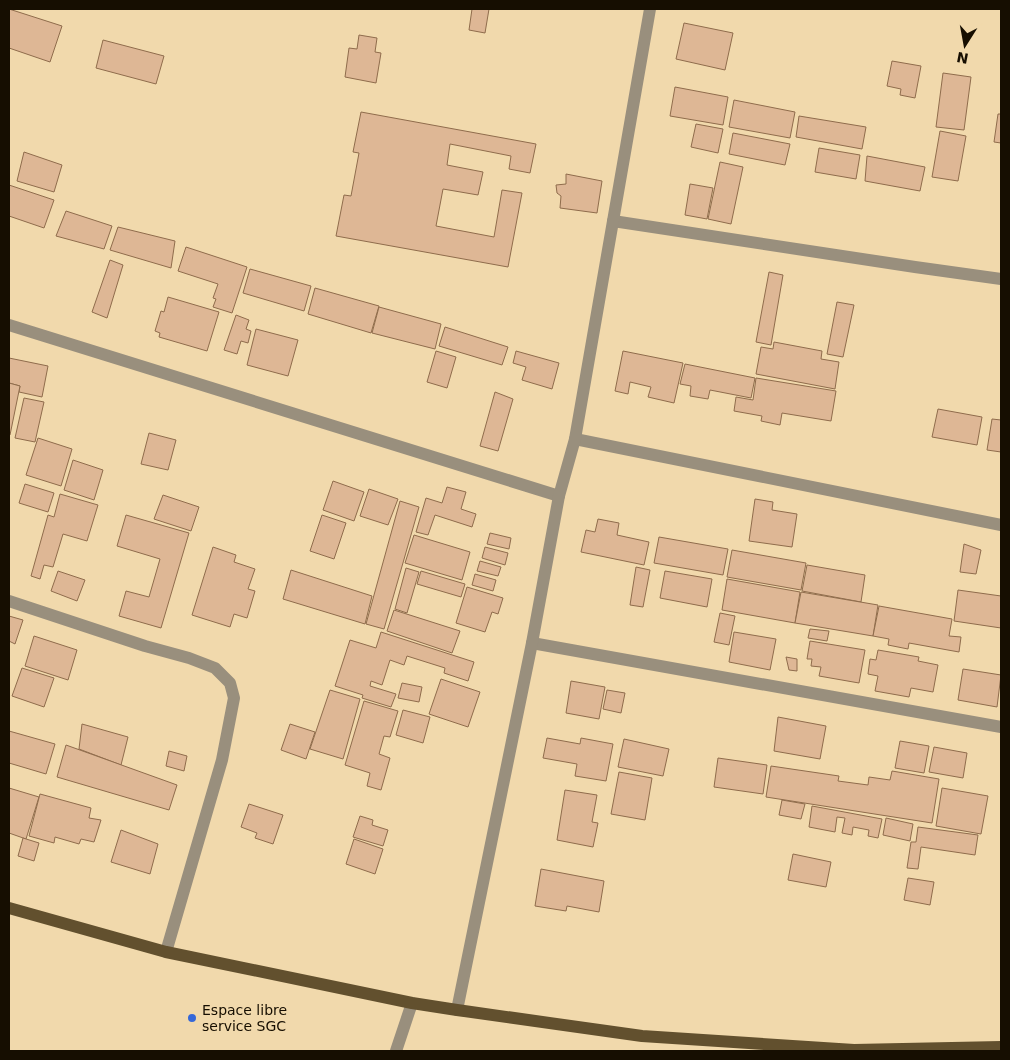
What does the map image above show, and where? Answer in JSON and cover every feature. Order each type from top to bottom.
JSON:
[{"type":"main road","points":[[9,908],[166,952],[412,1003],[457,1010],[642,1036],[854,1051],[1001,1048]]},
{"type":"street","points":[[457,1010],[532,643],[559,496],[576,439],[650,9]]},
{"type":"street","points":[[613,221],[1001,279]]},
{"type":"street","points":[[9,325],[559,496]]},
{"type":"street","points":[[576,439],[1001,525]]},
{"type":"street","points":[[9,601],[145,646],[189,658],[215,668],[230,683],[234,698],[222,760],[166,952]]},
{"type":"street","points":[[532,643],[1001,727]]},
{"type":"street","points":[[396,1051],[412,1003]]},
{"type":"building","points":[[9,9],[62,26],[50,62],[9,48]]},
{"type":"building","points":[[472,9],[489,9],[485,33],[469,30]]},
{"type":"building","points":[[684,23],[733,33],[725,70],[676,59]]},
{"type":"building","points":[[359,35],[377,38],[375,52],[381,53],[376,83],[345,77],[349,48],[357,49]]},
{"type":"building","points":[[103,40],[164,56],[156,84],[96,68]]},
{"type":"building","points":[[892,61],[921,66],[915,98],[900,95],[901,89],[887,86]]},
{"type":"building","points":[[943,73],[971,77],[964,130],[936,127]]},
{"type":"building","points":[[675,87],[728,97],[723,125],[670,116]]},
{"type":"building","points":[[734,100],[795,112],[790,138],[729,127]]},
{"type":"building","points":[[361,112],[536,144],[530,173],[509,169],[511,156],[450,144],[447,165],[483,172],[478,195],[443,189],[436,226],[494,237],[502,190],[522,193],[508,267],[336,236],[344,195],[351,196],[359,153],[353,152]]},
{"type":"building","points":[[998,114],[1001,114],[1001,143],[994,142]]},
{"type":"building","points":[[799,116],[866,127],[862,149],[796,137]]},
{"type":"building","points":[[696,124],[723,129],[718,153],[691,147]]},
{"type":"building","points":[[940,131],[966,136],[958,181],[932,177]]},
{"type":"building","points":[[733,133],[790,144],[785,165],[729,154]]},
{"type":"building","points":[[819,148],[860,155],[856,179],[815,172]]},
{"type":"building","points":[[24,152],[62,165],[54,192],[17,181]]},
{"type":"building","points":[[867,156],[925,167],[920,191],[865,181]]},
{"type":"building","points":[[720,162],[743,167],[731,224],[708,219]]},
{"type":"building","points":[[566,174],[602,181],[597,213],[560,208],[561,196],[557,193],[556,185],[566,184]]},
{"type":"building","points":[[690,184],[713,188],[707,219],[685,215]]},
{"type":"building","points":[[9,185],[54,200],[44,228],[9,216]]},
{"type":"building","points":[[66,211],[112,226],[104,249],[56,236]]},
{"type":"building","points":[[118,227],[175,241],[171,268],[110,250]]},
{"type":"building","points":[[186,247],[247,267],[232,313],[213,307],[216,299],[213,298],[218,284],[178,271]]},
{"type":"building","points":[[110,260],[123,265],[107,318],[92,312]]},
{"type":"building","points":[[250,269],[311,286],[304,311],[243,293]]},
{"type":"building","points":[[769,272],[783,275],[771,345],[756,342]]},
{"type":"building","points":[[315,288],[379,306],[371,333],[308,314]]},
{"type":"building","points":[[168,297],[219,312],[207,351],[159,337],[160,333],[155,331],[161,311],[164,312]]},
{"type":"building","points":[[837,302],[854,305],[843,357],[827,354]]},
{"type":"building","points":[[379,307],[441,324],[435,349],[372,333]]},
{"type":"building","points":[[236,315],[249,320],[246,329],[251,331],[248,343],[241,341],[237,354],[224,350]]},
{"type":"building","points":[[445,327],[508,347],[502,365],[439,346]]},
{"type":"building","points":[[256,329],[298,340],[288,376],[247,365]]},
{"type":"building","points":[[774,342],[822,351],[821,359],[839,362],[835,389],[756,374],[761,347],[773,349]]},
{"type":"building","points":[[436,351],[456,357],[447,388],[427,382]]},
{"type":"building","points":[[516,351],[559,363],[552,389],[522,380],[526,367],[513,363]]},
{"type":"building","points":[[623,351],[683,363],[674,403],[648,397],[651,387],[630,382],[628,394],[615,391]]},
{"type":"building","points":[[9,358],[48,366],[42,397],[19,392],[20,386],[9,383]]},
{"type":"building","points":[[685,364],[755,378],[751,398],[710,390],[708,399],[690,396],[691,386],[680,384]]},
{"type":"building","points":[[756,378],[836,391],[831,421],[782,413],[780,425],[761,421],[762,416],[734,411],[736,397],[753,400]]},
{"type":"building","points":[[9,383],[20,386],[10,435],[9,435]]},
{"type":"building","points":[[495,392],[513,399],[498,451],[480,446]]},
{"type":"building","points":[[24,398],[44,402],[35,442],[15,438]]},
{"type":"building","points":[[938,409],[982,417],[977,445],[932,437]]},
{"type":"building","points":[[992,419],[1001,420],[1001,452],[987,450]]},
{"type":"building","points":[[149,433],[176,440],[168,470],[141,464]]},
{"type":"building","points":[[38,438],[72,449],[61,486],[26,475]]},
{"type":"building","points":[[73,460],[103,470],[94,500],[64,490]]},
{"type":"building","points":[[333,481],[364,492],[354,521],[323,510]]},
{"type":"building","points":[[25,484],[54,493],[48,512],[19,503]]},
{"type":"building","points":[[447,487],[466,492],[461,509],[476,514],[472,527],[435,515],[428,535],[416,532],[426,498],[442,503]]},
{"type":"building","points":[[369,489],[398,499],[388,525],[360,516]]},
{"type":"building","points":[[60,494],[98,505],[87,541],[63,534],[53,567],[44,565],[40,579],[31,576],[48,515],[54,517]]},
{"type":"building","points":[[163,495],[199,507],[191,531],[154,519]]},
{"type":"building","points":[[755,499],[773,502],[772,510],[797,514],[792,547],[749,541]]},
{"type":"building","points":[[400,501],[419,507],[384,629],[366,624]]},
{"type":"building","points":[[126,515],[189,533],[161,628],[119,616],[126,591],[149,597],[160,559],[117,546]]},
{"type":"building","points":[[322,515],[346,523],[334,559],[310,551]]},
{"type":"building","points":[[598,519],[619,523],[617,535],[649,542],[644,565],[581,552],[586,530],[595,532]]},
{"type":"building","points":[[490,533],[511,538],[509,549],[487,544]]},
{"type":"building","points":[[414,535],[470,552],[462,580],[405,563]]},
{"type":"building","points":[[659,537],[728,549],[723,575],[654,563]]},
{"type":"building","points":[[964,544],[981,550],[976,574],[960,572]]},
{"type":"building","points":[[213,547],[236,555],[234,562],[255,569],[248,589],[255,591],[247,618],[234,614],[230,627],[192,615]]},
{"type":"building","points":[[485,547],[508,553],[505,565],[482,558]]},
{"type":"building","points":[[732,550],[806,563],[801,590],[727,577]]},
{"type":"building","points":[[480,561],[501,567],[498,576],[477,571]]},
{"type":"building","points":[[807,565],[865,575],[861,602],[802,591]]},
{"type":"building","points":[[636,567],[650,570],[643,607],[630,605]]},
{"type":"building","points":[[406,568],[419,572],[407,613],[395,609]]},
{"type":"building","points":[[291,570],[372,596],[365,624],[283,599]]},
{"type":"building","points":[[58,571],[85,580],[77,601],[51,591]]},
{"type":"building","points":[[421,571],[465,584],[461,597],[417,584]]},
{"type":"building","points":[[665,571],[712,579],[707,607],[660,598]]},
{"type":"building","points":[[475,574],[496,580],[493,591],[472,585]]},
{"type":"building","points":[[727,579],[800,592],[795,623],[722,610]]},
{"type":"building","points":[[467,587],[503,598],[498,614],[492,612],[485,632],[456,623]]},
{"type":"building","points":[[958,590],[1001,596],[1001,628],[954,621]]},
{"type":"building","points":[[801,592],[878,605],[873,636],[795,623]]},
{"type":"building","points":[[879,606],[952,619],[949,636],[961,637],[959,652],[909,643],[908,649],[888,645],[889,639],[873,636]]},
{"type":"building","points":[[394,610],[460,631],[452,653],[387,631]]},
{"type":"building","points":[[720,613],[735,616],[729,645],[714,642]]},
{"type":"building","points":[[9,616],[23,620],[15,644],[9,641]]},
{"type":"building","points":[[810,629],[829,631],[827,641],[808,638]]},
{"type":"building","points":[[381,632],[474,662],[468,681],[444,673],[445,668],[407,656],[404,665],[390,660],[382,685],[371,681],[370,686],[396,694],[391,707],[362,698],[363,695],[335,686],[350,640],[376,648]]},
{"type":"building","points":[[734,632],[776,639],[770,670],[729,662]]},
{"type":"building","points":[[34,636],[77,650],[68,680],[25,666]]},
{"type":"building","points":[[810,641],[865,650],[859,683],[819,676],[821,667],[811,666],[812,659],[807,659]]},
{"type":"building","points":[[878,650],[919,657],[918,661],[938,665],[933,692],[911,688],[909,697],[875,691],[878,676],[868,674],[870,659],[876,660]]},
{"type":"building","points":[[786,657],[797,659],[797,671],[789,670]]},
{"type":"building","points":[[22,668],[54,678],[44,707],[12,696]]},
{"type":"building","points":[[963,669],[1001,675],[997,707],[958,700]]},
{"type":"building","points":[[441,679],[480,692],[468,727],[429,714]]},
{"type":"building","points":[[571,681],[605,687],[599,719],[566,713]]},
{"type":"building","points":[[402,683],[422,687],[419,702],[398,698]]},
{"type":"building","points":[[330,690],[360,699],[343,759],[310,749]]},
{"type":"building","points":[[607,690],[625,693],[621,713],[603,709]]},
{"type":"building","points":[[364,701],[398,711],[390,737],[384,736],[379,754],[390,758],[381,790],[367,786],[370,773],[345,765]]},
{"type":"building","points":[[403,710],[430,717],[423,743],[396,735]]},
{"type":"building","points":[[778,717],[826,726],[820,759],[774,751]]},
{"type":"building","points":[[82,724],[128,737],[121,765],[79,749]]},
{"type":"building","points":[[290,724],[315,732],[306,759],[281,750]]},
{"type":"building","points":[[9,731],[55,744],[46,774],[9,763]]},
{"type":"building","points":[[547,738],[580,744],[581,738],[613,744],[606,781],[575,776],[577,764],[543,758]]},
{"type":"building","points":[[624,739],[669,749],[663,776],[618,767]]},
{"type":"building","points":[[900,741],[929,746],[924,773],[895,768]]},
{"type":"building","points":[[66,745],[177,785],[169,810],[57,777]]},
{"type":"building","points":[[934,747],[967,753],[963,778],[929,772]]},
{"type":"building","points":[[169,751],[187,756],[184,771],[166,766]]},
{"type":"building","points":[[718,758],[767,765],[763,794],[714,787]]},
{"type":"building","points":[[771,766],[839,776],[838,781],[868,785],[869,777],[890,780],[892,771],[939,779],[932,823],[766,797]]},
{"type":"building","points":[[619,772],[652,778],[645,820],[611,814]]},
{"type":"building","points":[[9,788],[39,797],[26,839],[9,833]]},
{"type":"building","points":[[942,788],[988,796],[981,834],[936,826]]},
{"type":"building","points":[[565,790],[597,795],[592,822],[598,823],[593,847],[557,840]]},
{"type":"building","points":[[40,794],[91,808],[89,818],[101,820],[94,842],[81,839],[79,844],[55,837],[54,843],[29,836]]},
{"type":"building","points":[[782,800],[805,804],[801,819],[779,815]]},
{"type":"building","points":[[249,804],[283,815],[273,844],[255,838],[257,833],[241,827]]},
{"type":"building","points":[[812,806],[882,819],[878,838],[868,836],[869,830],[853,827],[852,835],[842,833],[845,818],[837,817],[835,832],[809,827]]},
{"type":"building","points":[[360,816],[373,820],[372,825],[388,830],[383,846],[353,837]]},
{"type":"building","points":[[886,818],[913,824],[910,841],[883,835]]},
{"type":"building","points":[[918,827],[978,835],[975,855],[921,847],[918,869],[907,868],[911,842],[916,842]]},
{"type":"building","points":[[121,830],[158,844],[150,874],[111,862]]},
{"type":"building","points":[[23,838],[39,843],[34,861],[18,856]]},
{"type":"building","points":[[354,839],[383,849],[375,874],[346,864]]},
{"type":"building","points":[[793,854],[831,862],[826,887],[788,880]]},
{"type":"building","points":[[541,869],[604,881],[599,912],[567,906],[566,911],[535,906]]},
{"type":"building","points":[[908,878],[934,882],[930,905],[904,900]]},
{"type":"place","name":"Espace libre service SGC","points":[[192,1018]]}]
